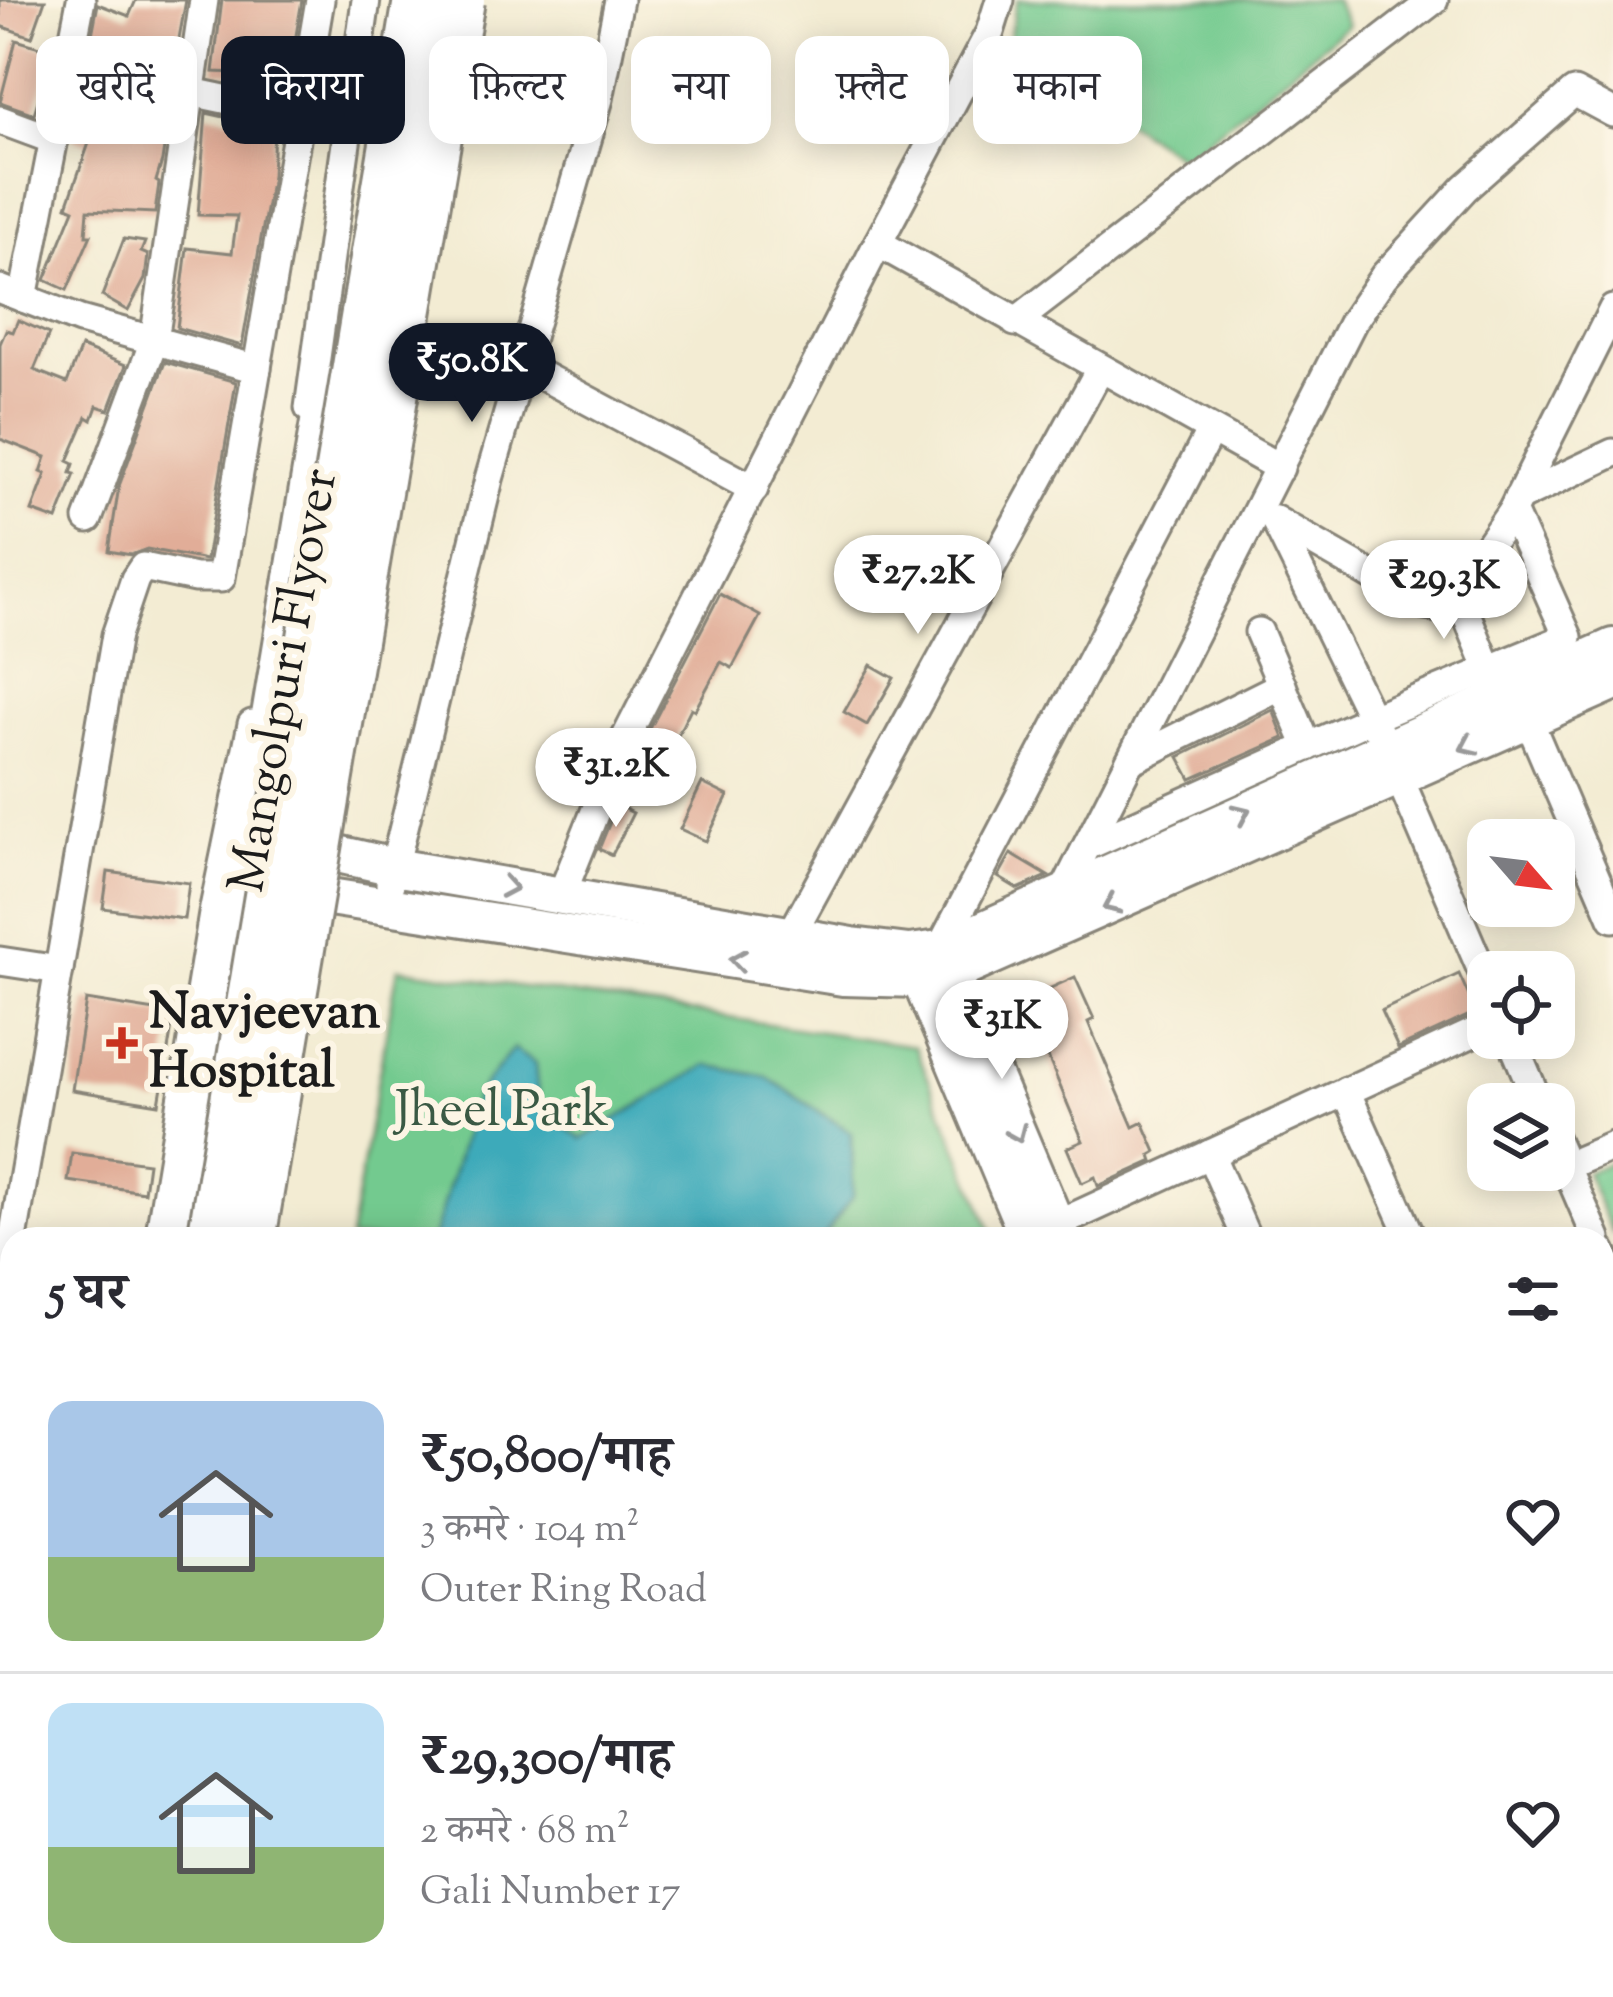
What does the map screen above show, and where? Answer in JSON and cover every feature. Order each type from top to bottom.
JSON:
[{"type":"highway","name":"Mangolpuri Flyover","points":[[214,1227],[418,0]]},
{"type":"highway","name":"Mangolpuri Flyover","points":[[252,1227],[460,0]]},
{"type":"main road","points":[[189,1227],[396,0]]},
{"type":"main road","points":[[268,1227],[326,874],[413,419],[477,0]]},
{"type":"main road","points":[[369,159],[451,166]]},
{"type":"main road","points":[[290,618],[371,636]]},
{"type":"main road","points":[[210,1094],[290,1095]]},
{"type":"street","points":[[74,36],[81,0]]},
{"type":"street","points":[[197,50],[204,0]]},
{"type":"street","points":[[314,36],[320,0]]},
{"type":"street","points":[[160,1227],[214,908],[292,525],[366,0]]},
{"type":"street","points":[[384,904],[489,479],[598,99],[619,0]]},
{"type":"street","points":[[561,896],[622,745],[990,32],[1000,0]]},
{"type":"street","points":[[1015,322],[1434,0]]},
{"type":"street","points":[[1064,893],[1130,761],[1270,510],[1280,468],[1352,322],[1384,276],[1465,188],[1574,92],[1613,113]]},
{"type":"street","points":[[0,120],[36,133]]},
{"type":"street","points":[[53,144],[7,295],[257,369]]},
{"type":"street","points":[[88,519],[154,341],[183,144]]},
{"type":"street","points":[[15,1227],[116,635],[143,567],[195,578],[221,578],[295,144]]},
{"type":"street","points":[[878,243],[1280,468]]},
{"type":"street","points":[[1270,510],[1425,606],[1438,608],[1457,591],[1515,504],[1613,309]]},
{"type":"street","points":[[522,365],[754,489]]},
{"type":"street","points":[[791,935],[1100,369]]},
{"type":"street","points":[[930,964],[1211,430]]},
{"type":"street","points":[[1515,504],[1613,453]]},
{"type":"street","points":[[326,874],[384,904],[843,977],[930,964],[1386,748],[1489,670],[1568,637],[1515,504]]},
{"type":"street","points":[[1270,510],[1386,748],[1473,951]]},
{"type":"street","points":[[1457,591],[1489,670]]},
{"type":"street","points":[[1259,632],[1308,747]]},
{"type":"street","points":[[326,874],[394,867],[791,935],[930,964],[1064,893],[1613,647]]},
{"type":"street","points":[[1087,846],[1308,747],[1386,748],[1528,719],[1613,682]]},
{"type":"street","points":[[1130,761],[1282,685]]},
{"type":"street","points":[[1528,719],[1613,918]]},
{"type":"street","points":[[0,962],[59,970]]},
{"type":"street","points":[[930,964],[1041,1227]]},
{"type":"street","points":[[1060,1227],[1467,1036]]},
{"type":"street","points":[[1346,1091],[1407,1227]]},
{"type":"street","points":[[1575,1162],[1613,1146]]},
{"type":"street","points":[[1210,1154],[1242,1227]]},
{"type":"street","points":[[1575,1187],[1592,1227]]},
{"type":"green space","points":[[1017,0],[1335,0],[1348,25],[1183,159],[1142,132],[1142,36],[1009,36]]},
{"type":"green space","name":"Jheel Park","points":[[398,968],[915,1046],[990,1227],[351,1227]]},
{"type":"green space","points":[[1613,1161],[1613,1227],[1610,1227],[1586,1173]]},
{"type":"water","points":[[513,1049],[535,1064],[539,1108],[582,1139],[707,1065],[767,1077],[852,1133],[853,1196],[831,1227],[437,1227],[476,1095]]},
{"type":"building","points":[[0,0],[45,0],[32,37],[0,26]]},
{"type":"building","points":[[136,0],[186,0],[179,36],[92,36],[98,4],[129,16]]},
{"type":"building","points":[[222,0],[302,0],[296,36],[221,36],[221,72],[213,72]]},
{"type":"building","points":[[16,40],[36,46],[34,114],[0,102]]},
{"type":"building","points":[[206,113],[221,116],[221,144],[273,144],[242,346],[177,328],[187,248],[232,253],[237,216],[198,215]]},
{"type":"building","points":[[89,144],[164,144],[155,213],[88,210],[86,235],[91,235],[67,290],[45,280],[74,209],[67,206]]},
{"type":"building","points":[[124,239],[145,242],[141,252],[148,255],[145,279],[128,311],[102,296]]},
{"type":"building","points":[[18,320],[49,334],[34,370],[67,383],[81,347],[126,365],[109,410],[97,406],[92,420],[87,417],[68,461],[74,464],[71,473],[75,474],[57,520],[32,511],[46,474],[41,472],[46,457],[0,439],[0,344]]},
{"type":"building","points":[[165,362],[236,382],[206,560],[147,549],[131,555],[109,551],[119,486]]},
{"type":"building","points":[[720,594],[760,616],[732,668],[721,662],[667,757],[642,744]]},
{"type":"building","points":[[871,665],[894,678],[867,725],[844,712]]},
{"type":"building","points":[[1273,710],[1284,738],[1191,779],[1179,757]]},
{"type":"building","points":[[702,783],[728,796],[706,841],[680,829]]},
{"type":"building","points":[[617,805],[633,813],[612,855],[599,849]]},
{"type":"building","points":[[1011,854],[1048,876],[1018,889],[998,877]]},
{"type":"building","points":[[108,872],[189,883],[184,919],[103,908]]},
{"type":"building","points":[[1459,974],[1467,992],[1467,1016],[1398,1048],[1381,1011]]},
{"type":"building","points":[[1075,977],[1094,1019],[1088,1022],[1133,1127],[1143,1122],[1156,1152],[1151,1155],[1153,1161],[1098,1186],[1095,1177],[1082,1183],[1067,1148],[1083,1141],[1042,1043],[1028,1049],[1009,1007]]},
{"type":"building","points":[[86,1000],[174,1014],[159,1104],[72,1090]]},
{"type":"building","points":[[72,1153],[148,1163],[144,1192],[68,1181]]},
{"type":"place","name":"Navjeevan Hospital","points":[[122,1043]]}]
